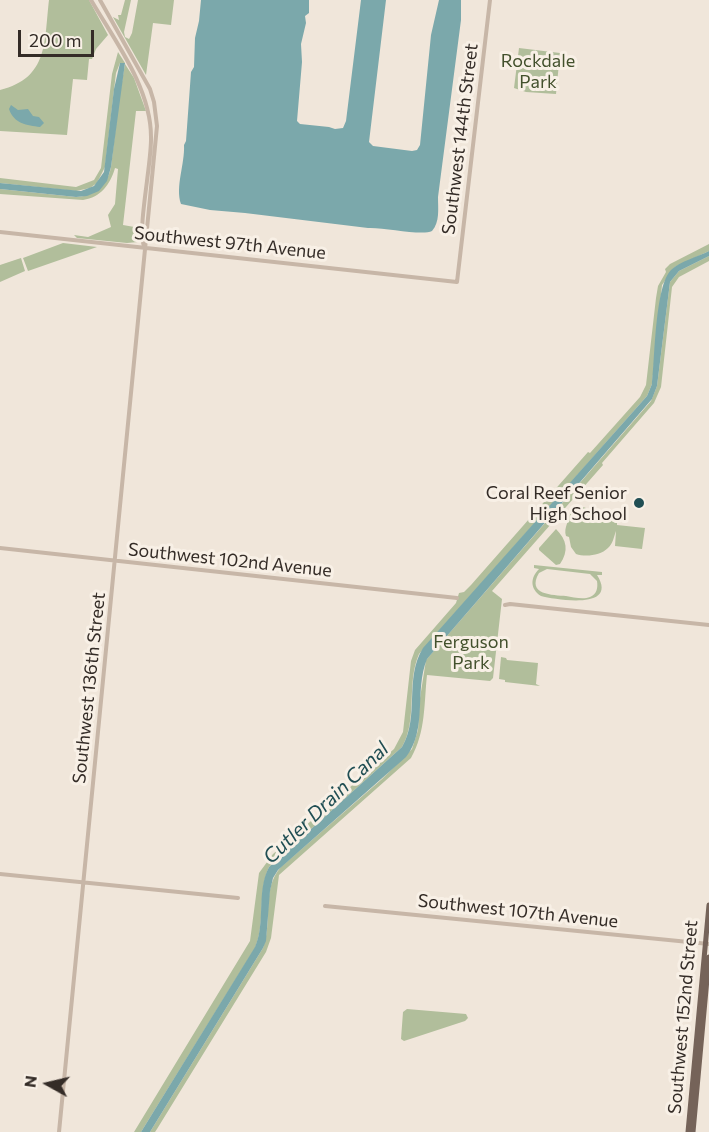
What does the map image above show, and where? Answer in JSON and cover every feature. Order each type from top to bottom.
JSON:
[{"type":"main road","name":"Southwest 152nd Street","points":[[688,1132],[709,905]]},
{"type":"main road","name":"Southwest 152nd Street","points":[[693,1132],[709,957]]},
{"type":"street","name":"Southwest 136th Street","points":[[91,0],[147,102],[151,146],[142,232],[144,247]]},
{"type":"street","name":"Southwest 136th Street","points":[[59,1132],[156,136],[154,102],[140,70],[100,0]]},
{"type":"street","name":"Southwest 144th Street","points":[[457,282],[490,0]]},
{"type":"street","name":"Southwest 97th Avenue","points":[[0,231],[457,282]]},
{"type":"street","name":"Southwest 102nd Avenue","points":[[0,548],[456,598]]},
{"type":"street","points":[[506,605],[709,625]]},
{"type":"street","points":[[0,874],[238,898]]},
{"type":"street","name":"Southwest 107th Avenue","points":[[325,906],[707,943]]},
{"type":"green space","points":[[49,0],[89,0],[108,35],[96,49],[92,59],[89,59],[87,80],[73,79],[67,135],[0,131],[0,90],[28,77],[36,67],[44,43]]},
{"type":"green space","points":[[125,0],[131,0],[124,32],[125,37],[129,39],[138,0],[174,0],[171,25],[153,23],[146,75],[113,17],[119,20],[118,15],[121,15]]},
{"type":"green space","name":"Rockdale Park","points":[[519,48],[560,53],[556,94],[526,92],[514,88]]},
{"type":"green space","points":[[118,52],[125,63],[120,63],[116,73],[105,167],[97,183],[90,188],[76,191],[0,183],[0,178],[76,187],[94,180],[101,168],[112,74]]},
{"type":"green space","points":[[125,64],[134,78],[146,111],[136,111],[123,225],[140,228],[138,242],[77,238],[74,235],[88,237],[111,227],[108,215],[115,204],[118,169],[115,168],[107,185],[100,193],[83,200],[0,194],[0,189],[76,197],[89,195],[103,185],[111,167]]},
{"type":"green space","points":[[63,243],[97,247],[28,271],[23,258]]},
{"type":"green space","points":[[709,244],[709,251],[675,267],[662,285],[652,384],[647,396],[419,654],[413,677],[410,725],[402,747],[269,867],[263,887],[260,928],[255,948],[141,1132],[134,1132],[250,941],[259,873],[273,854],[394,749],[403,732],[411,661],[415,650],[456,603],[459,593],[464,592],[471,585],[588,452],[590,453],[640,397],[646,385],[658,286],[666,272],[665,269],[670,264]]},
{"type":"green space","name":"Ferguson Park","points":[[709,256],[709,261],[679,277],[672,287],[661,387],[654,403],[602,463],[603,465],[492,591],[502,599],[493,678],[490,681],[427,675],[422,727],[411,758],[279,875],[271,938],[266,952],[157,1129],[155,1132],[150,1132],[263,948],[266,938],[269,895],[275,876],[281,867],[382,779],[412,749],[418,730],[426,660],[651,401],[657,386],[670,282],[679,271]]},
{"type":"green space","points":[[21,258],[25,271],[0,282],[0,265]]},
{"type":"green space","points":[[577,505],[592,510],[611,512],[617,519],[617,525],[645,528],[642,549],[615,546],[616,531],[611,544],[605,551],[592,555],[576,554],[565,530],[571,510]]},
{"type":"green space","points":[[556,529],[563,537],[566,550],[560,564],[556,565],[539,548]]},
{"type":"green space","points":[[534,565],[602,572],[602,575],[597,575],[602,586],[600,594],[583,600],[541,596],[533,587],[533,580],[539,569],[534,568]],"holes":[[[547,569],[590,574],[597,581],[597,588],[596,592],[587,598],[548,594],[538,590],[536,586],[539,573]]]},
{"type":"green space","points":[[501,657],[507,660],[538,663],[536,684],[540,686],[505,682],[499,679]]},
{"type":"green space","points":[[407,1009],[466,1014],[468,1018],[465,1021],[404,1041],[401,1039],[403,1012]]},
{"type":"water","points":[[201,0],[309,0],[309,13],[305,16],[306,23],[301,44],[302,62],[297,121],[300,124],[335,129],[343,128],[346,121],[361,0],[386,0],[369,142],[373,146],[412,151],[417,150],[420,145],[431,35],[439,0],[461,0],[461,20],[438,197],[438,215],[432,231],[368,228],[210,210],[181,204],[180,183]]},
{"type":"water","points":[[120,63],[125,63],[111,167],[107,181],[99,191],[87,196],[76,197],[0,189],[0,183],[81,191],[94,186],[104,172],[114,89]]},
{"type":"water","points":[[11,105],[18,110],[28,109],[33,116],[39,117],[44,123],[40,127],[18,121],[11,114],[9,109]]},
{"type":"water","points":[[709,251],[709,256],[679,271],[670,282],[657,386],[652,399],[427,659],[421,683],[417,734],[406,757],[278,870],[273,878],[270,891],[266,941],[263,948],[150,1132],[141,1132],[255,947],[260,927],[263,887],[269,867],[402,747],[410,723],[414,672],[423,648],[647,396],[652,384],[659,306],[666,278],[675,267]]},
{"type":"place","name":"Coral Reef Senior High School","points":[[639,503]]},
{"type":"water label","name":"Cutler Drain Canal","points":[[326,803]]}]
